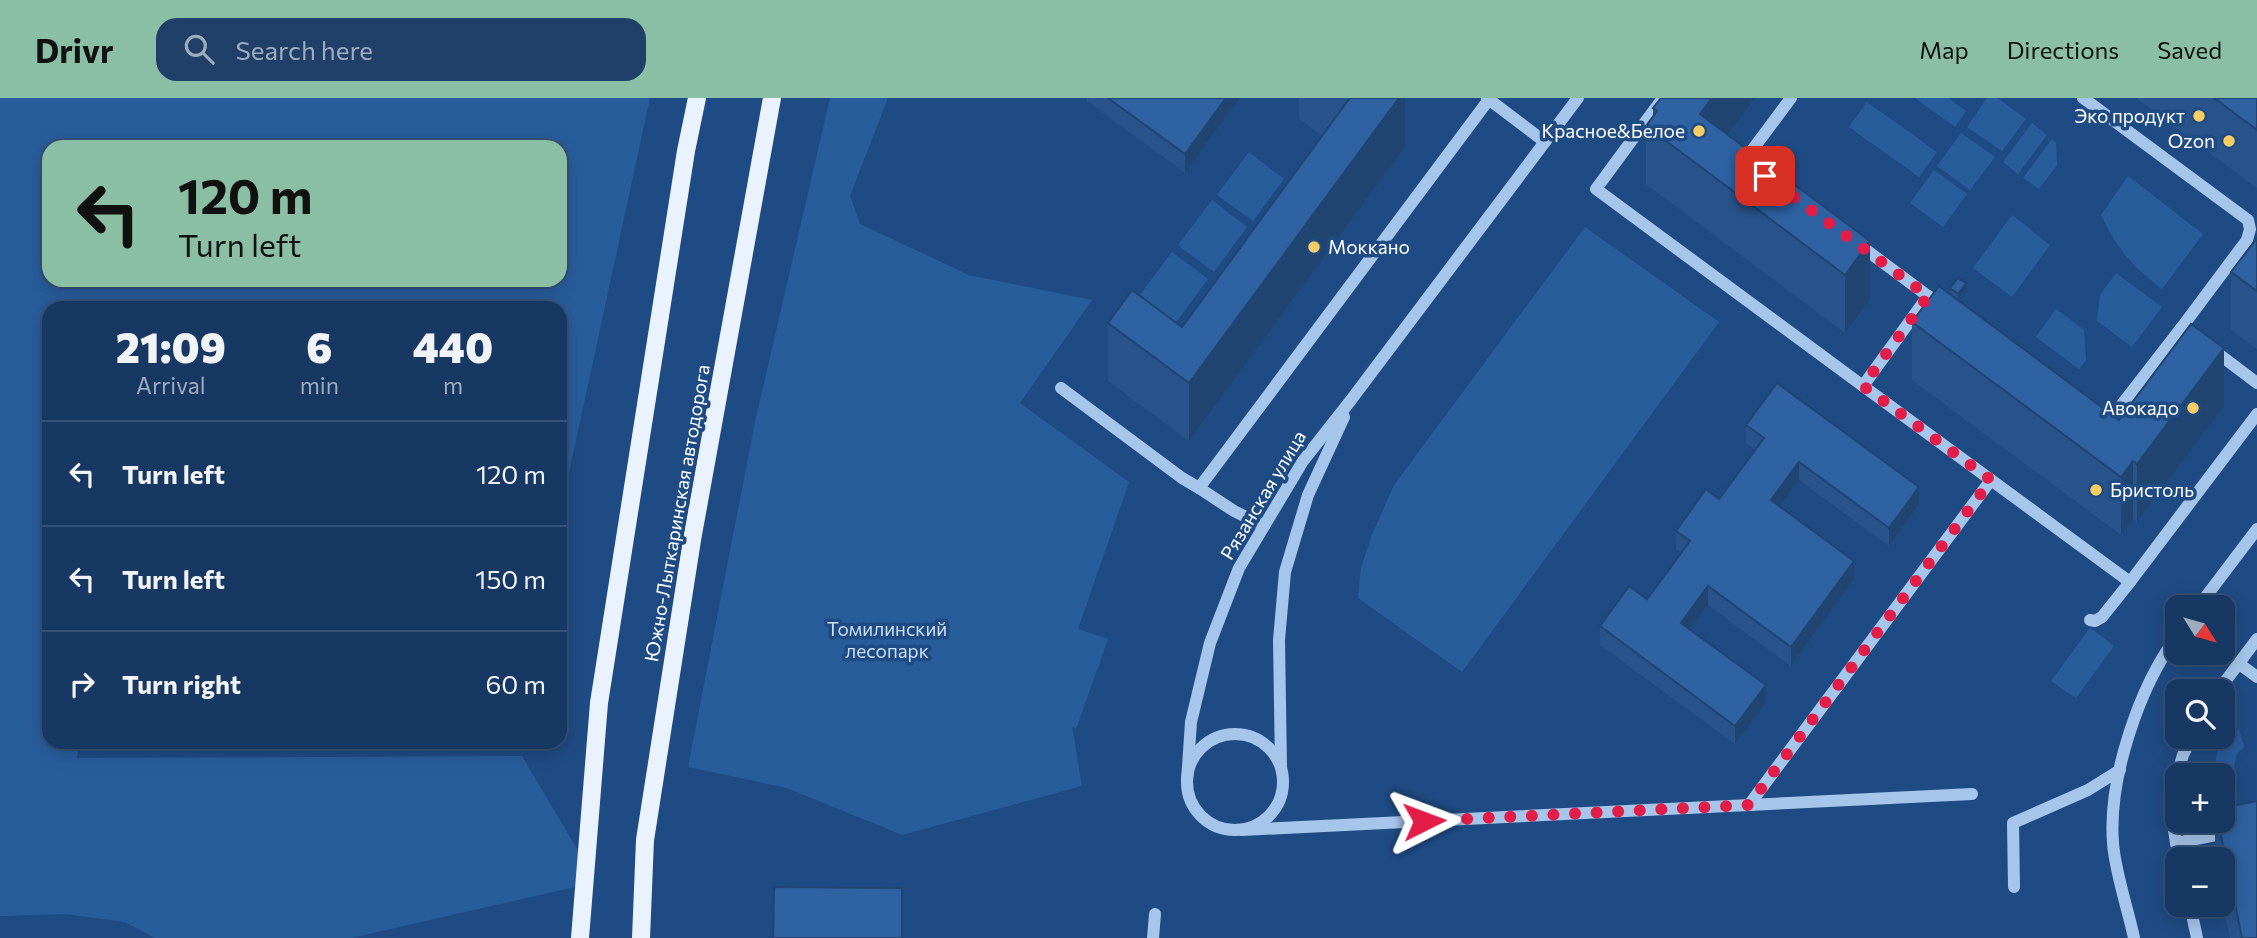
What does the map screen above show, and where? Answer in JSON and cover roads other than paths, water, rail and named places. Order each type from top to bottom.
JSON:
[{"type":"main road","points":[[580,938],[599,703],[684,165],[697,98]]},
{"type":"main road","name":"Южно-Лыткаринская автодорога","points":[[641,938],[645,840],[653,785],[692,540],[772,98]]},
{"type":"street","name":"Рязанская улица","points":[[1186,781],[1191,722],[1210,643],[1239,568],[1303,461],[1578,98]]},
{"type":"street","points":[[1663,98],[1596,188],[2130,582]]},
{"type":"street","points":[[1755,169],[1744,161],[1791,98]]},
{"type":"street","points":[[2083,98],[2248,220],[2250,229],[2247,240],[2113,416],[2103,421],[2086,413]]},
{"type":"street","points":[[1199,488],[1489,99],[1545,142]]},
{"type":"street","points":[[1844,234],[1949,311]]},
{"type":"street","points":[[1863,386],[1928,296]]},
{"type":"street","points":[[2182,327],[2257,383]]},
{"type":"street","points":[[1061,388],[1182,478],[1234,511],[1264,526]]},
{"type":"street","name":"Рязанская улица","points":[[1281,767],[1279,640],[1285,572],[1308,495],[1351,400]]},
{"type":"street","points":[[2090,620],[2095,621],[2102,617],[2257,414]]},
{"type":"street","points":[[1749,805],[1991,480]]},
{"type":"street","points":[[2208,595],[2257,529]]},
{"type":"street","points":[[2227,679],[2257,639]]},
{"type":"street","points":[[2134,938],[2113,844],[2114,802],[2133,721],[2165,652]]},
{"type":"street","points":[[2238,663],[2257,677]]},
{"type":"street","points":[[1242,830],[1258,825],[1271,814],[1280,800],[1283,783],[1281,767],[1273,752],[1250,736],[1236,734],[1209,741],[1199,750],[1190,765],[1186,781],[1189,798],[1197,813],[1210,824],[1225,830],[1242,830],[1972,794]]},
{"type":"street","points":[[2014,887],[2013,823],[2088,790],[2120,770]]},
{"type":"street","points":[[2176,844],[2257,827]]},
{"type":"street","points":[[2174,833],[2177,847]]},
{"type":"street","points":[[1153,938],[1155,914]]},
{"type":"street","points":[[2193,917],[2197,938]]},
{"type":"place","name":"Эко продукт","points":[[2199,116]]},
{"type":"place","name":"Красное&Белое","points":[[1699,131]]},
{"type":"place","name":"Ozon","points":[[2229,141]]},
{"type":"place","name":"Моккано","points":[[1314,247]]},
{"type":"place","name":"Авокадо","points":[[2193,408]]},
{"type":"place","name":"Бристоль","points":[[2096,490]]},
{"type":"park label","name":"Томилинский лесопарк","points":[[887,640]]}]
